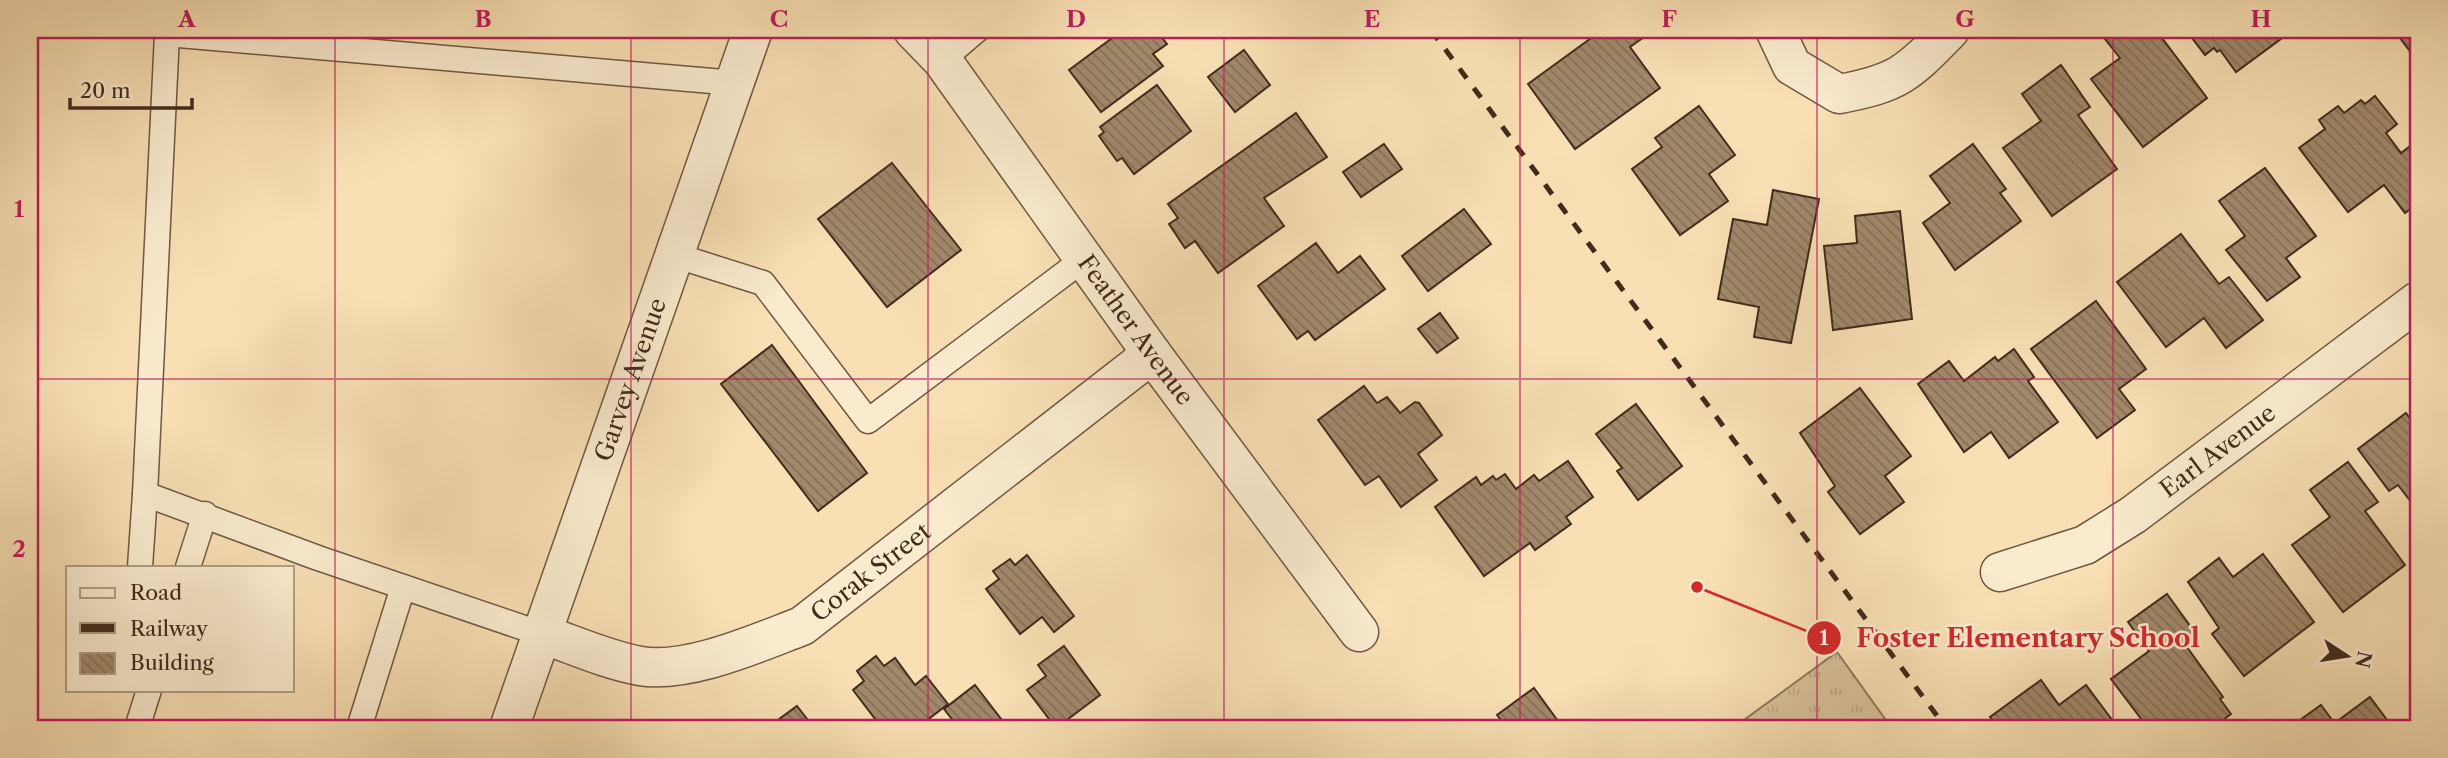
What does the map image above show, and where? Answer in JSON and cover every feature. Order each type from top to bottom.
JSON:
[{"type":"street","name":"Garvey Avenue","points":[[509,728],[754,30]]},
{"type":"street","name":"Feather Avenue","points":[[913,30],[942,60],[1153,354],[1359,632]]},
{"type":"street","points":[[1775,30],[1793,66],[1839,94],[1876,87],[1911,70],[1950,30]]},
{"type":"street","name":"Earl Avenue","points":[[2000,572],[2085,545],[2133,515],[2418,301]]},
{"type":"street","name":"Corak Street","points":[[542,634],[642,666],[677,664],[734,651],[802,626],[1153,354]]},
{"type":"lane","points":[[942,60],[977,30]]},
{"type":"lane","points":[[140,566],[167,32],[288,38],[735,83]]},
{"type":"lane","points":[[674,255],[763,284],[868,421],[1084,259]]},
{"type":"lane","points":[[145,494],[542,634]]},
{"type":"lane","points":[[188,566],[205,514]]},
{"type":"lane","points":[[359,728],[403,587]]},
{"type":"lane","points":[[128,728],[131,692]]},
{"type":"lane","points":[[137,728],[148,692]]},
{"type":"green space","points":[[1837,652],[1888,723],[1881,728],[1733,728]]},
{"type":"building","points":[[1123,30],[1136,30],[1139,35],[1145,30],[1156,30],[1167,44],[1153,54],[1163,66],[1101,112],[1069,70]]},
{"type":"building","points":[[1596,30],[1654,30],[1630,47],[1660,88],[1575,149],[1528,84],[1598,33]]},
{"type":"building","points":[[2117,30],[2156,30],[2207,98],[2143,147],[2091,79],[2120,58],[2105,39]]},
{"type":"building","points":[[2186,30],[2293,30],[2236,72],[2220,50],[2217,52],[2214,48],[2205,55]]},
{"type":"building","points":[[2394,30],[2418,30],[2418,62]]},
{"type":"building","points":[[1244,50],[1270,85],[1235,112],[1208,77]]},
{"type":"building","points":[[2061,65],[2090,107],[2078,115],[2117,169],[2052,216],[2003,148],[2041,121],[2022,94]]},
{"type":"building","points":[[1157,85],[1191,131],[1134,174],[1122,158],[1117,161],[1099,136],[1104,132],[1100,127]]},
{"type":"building","points":[[2375,96],[2397,124],[2386,133],[2401,153],[2413,144],[2418,151],[2418,203],[2405,213],[2384,185],[2348,212],[2299,148],[2325,129],[2319,120],[2338,106],[2344,113],[2361,100],[2365,104]]},
{"type":"building","points":[[1699,106],[1735,155],[1709,174],[1728,201],[1680,235],[1632,169],[1662,147],[1655,138]]},
{"type":"building","points":[[1296,113],[1327,157],[1264,198],[1284,226],[1218,273],[1195,241],[1185,248],[1169,224],[1178,218],[1168,204]]},
{"type":"building","points":[[1384,144],[1402,169],[1361,197],[1343,172]]},
{"type":"building","points":[[1973,144],[2006,189],[2000,193],[2021,221],[1955,270],[1923,223],[1950,203],[1930,176]]},
{"type":"building","points":[[892,163],[961,250],[887,307],[818,219]]},
{"type":"building","points":[[2265,168],[2316,236],[2286,258],[2300,277],[2267,301],[2226,250],[2245,236],[2219,201]]},
{"type":"building","points":[[1773,190],[1819,199],[1791,343],[1754,337],[1759,307],[1718,299],[1733,219],[1767,225]]},
{"type":"building","points":[[1464,209],[1491,244],[1428,291],[1402,256]]},
{"type":"building","points":[[1900,211],[1912,319],[1833,330],[1824,246],[1857,243],[1855,216]]},
{"type":"building","points":[[2181,234],[2219,284],[2229,277],[2263,320],[2226,348],[2204,318],[2166,347],[2117,282]]},
{"type":"building","points":[[1316,243],[1338,273],[1360,256],[1385,289],[1315,340],[1308,331],[1297,339],[1258,286]]},
{"type":"building","points":[[2096,301],[2146,369],[2119,389],[2135,410],[2097,438],[2031,349]]},
{"type":"building","points":[[1440,313],[1458,338],[1437,353],[1418,329]]},
{"type":"building","points":[[772,345],[867,473],[818,511],[721,384]]},
{"type":"building","points":[[2014,349],[2034,377],[2028,381],[2058,422],[2009,458],[1991,432],[1964,452],[1918,384],[1949,361],[1964,381],[1995,357],[1998,361]]},
{"type":"building","points":[[1364,386],[1377,403],[1387,397],[1400,413],[1415,402],[1419,403],[1442,435],[1418,454],[1437,480],[1401,507],[1379,476],[1365,485],[1318,420]]},
{"type":"building","points":[[1860,388],[1911,456],[1885,476],[1904,502],[1860,534],[1828,492],[1835,486],[1800,433]]},
{"type":"building","points":[[1636,404],[1682,466],[1638,500],[1617,471],[1622,468],[1596,434]]},
{"type":"building","points":[[2406,413],[2418,430],[2418,511],[2398,485],[2389,491],[2358,449]]},
{"type":"building","points":[[1568,461],[1593,497],[1566,517],[1571,524],[1535,550],[1530,543],[1484,576],[1435,507],[1476,477],[1481,485],[1493,476],[1496,480],[1505,474],[1516,489],[1534,475],[1539,481]]},
{"type":"building","points":[[2348,462],[2378,502],[2365,511],[2405,565],[2343,612],[2292,545],[2330,517],[2310,490]]},
{"type":"building","points":[[2263,554],[2314,622],[2244,676],[2212,634],[2219,628],[2188,582],[2219,558],[2233,577]]},
{"type":"building","points":[[1027,555],[1074,616],[1054,632],[1042,617],[1020,634],[986,589],[999,579],[993,571],[1010,559],[1015,565]]},
{"type":"building","points":[[2167,594],[2196,634],[2184,643],[2223,697],[2220,699],[2231,714],[2212,728],[2187,728],[2185,725],[2181,728],[2148,728],[2111,679],[2149,651],[2128,622]]},
{"type":"building","points":[[1064,646],[1100,695],[1056,728],[1027,690],[1046,676],[1038,665]]},
{"type":"building","points":[[876,656],[884,666],[895,658],[915,685],[926,676],[948,704],[917,728],[882,728],[853,690],[864,681],[857,671]]},
{"type":"building","points":[[2041,680],[2059,705],[2086,685],[2118,728],[1998,728],[1990,717]]},
{"type":"building","points":[[975,685],[1008,728],[959,728],[944,709]]},
{"type":"building","points":[[1534,688],[1563,728],[1507,728],[1497,715]]},
{"type":"building","points":[[2370,697],[2393,728],[2340,728],[2336,722]]},
{"type":"building","points":[[2321,705],[2338,728],[2289,728]]},
{"type":"building","points":[[797,706],[814,728],[767,728]]},
{"type":"railway","points":[[1431,30],[1946,728]]},
{"type":"place","name":"Foster Elementary School","points":[[1697,587]]}]
